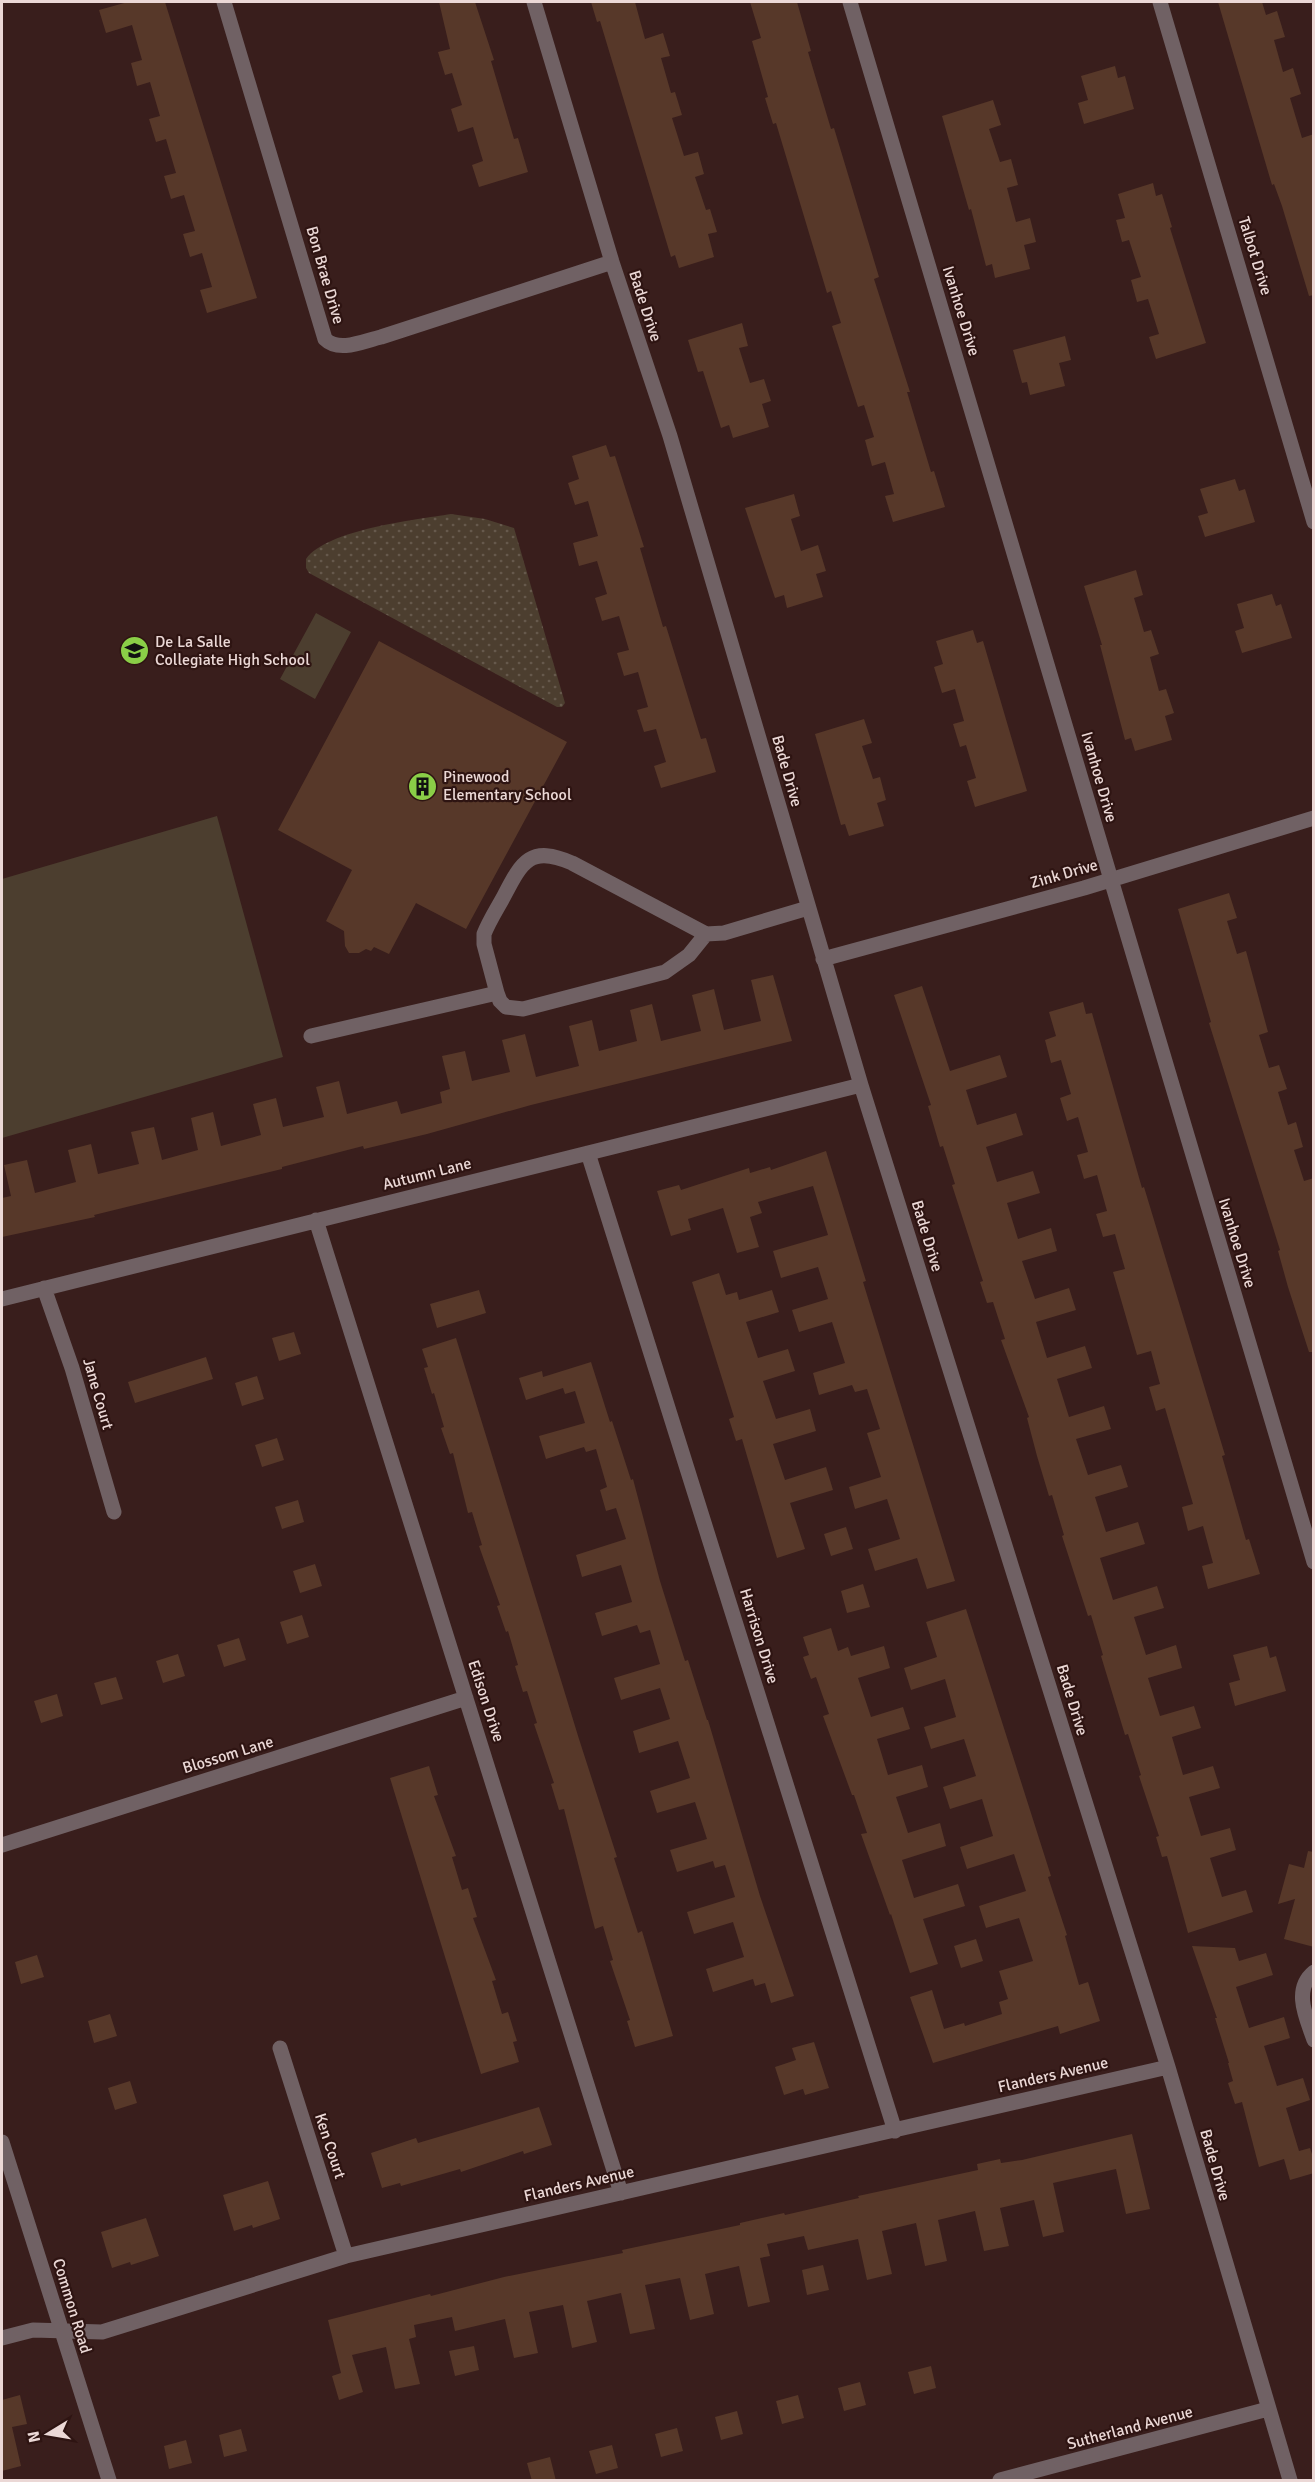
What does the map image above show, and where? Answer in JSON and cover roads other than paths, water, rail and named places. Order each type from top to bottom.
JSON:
[{"type":"street","name":"Bon Brae Drive","points":[[224,2],[325,339],[330,343],[335,346],[351,345],[381,337],[612,262]]},
{"type":"street","name":"Bade Drive","points":[[534,2],[612,262],[670,436],[861,1085],[1168,2067],[1290,2481]]},
{"type":"street","name":"Ivanhoe Drive","points":[[850,2],[1314,1562]]},
{"type":"street","name":"Talbot Drive","points":[[1160,2],[1314,522]]},
{"type":"street","name":"Zink Drive","points":[[823,959],[1111,879],[1314,818]]},
{"type":"street","points":[[706,934],[677,966],[651,977],[523,1009],[506,1007],[500,1001],[483,939],[516,873],[528,859],[538,855],[557,856],[572,863],[706,934],[724,933],[808,908]]},
{"type":"street","points":[[311,1036],[497,993]]},
{"type":"street","name":"Autumn Lane","points":[[2,1299],[861,1085]]},
{"type":"street","name":"Harrison Drive","points":[[588,1153],[895,2131]]},
{"type":"street","name":"Edison Drive","points":[[316,1220],[621,2193]]},
{"type":"street","name":"Jane Court","points":[[44,1288],[72,1368],[114,1512]]},
{"type":"street","name":"Blossom Lane","points":[[2,1845],[466,1698]]},
{"type":"street","points":[[1314,1972],[1308,1976],[1302,1991],[1303,2007],[1314,2040]]},
{"type":"street","name":"Ken Court","points":[[280,2048],[346,2256]]},
{"type":"street","name":"Flanders Avenue","points":[[2,2338],[33,2330],[102,2332],[346,2256],[1168,2067]]},
{"type":"street","name":"Common Road","points":[[2,2142],[109,2481]]},
{"type":"street","name":"Sutherland Avenue","points":[[1000,2481],[1268,2409]]},
{"type":"place","name":"De La Salle Collegiate High School","points":[[134,651]]},
{"type":"place","name":"Pinewood Elementary School","points":[[422,786]]}]
